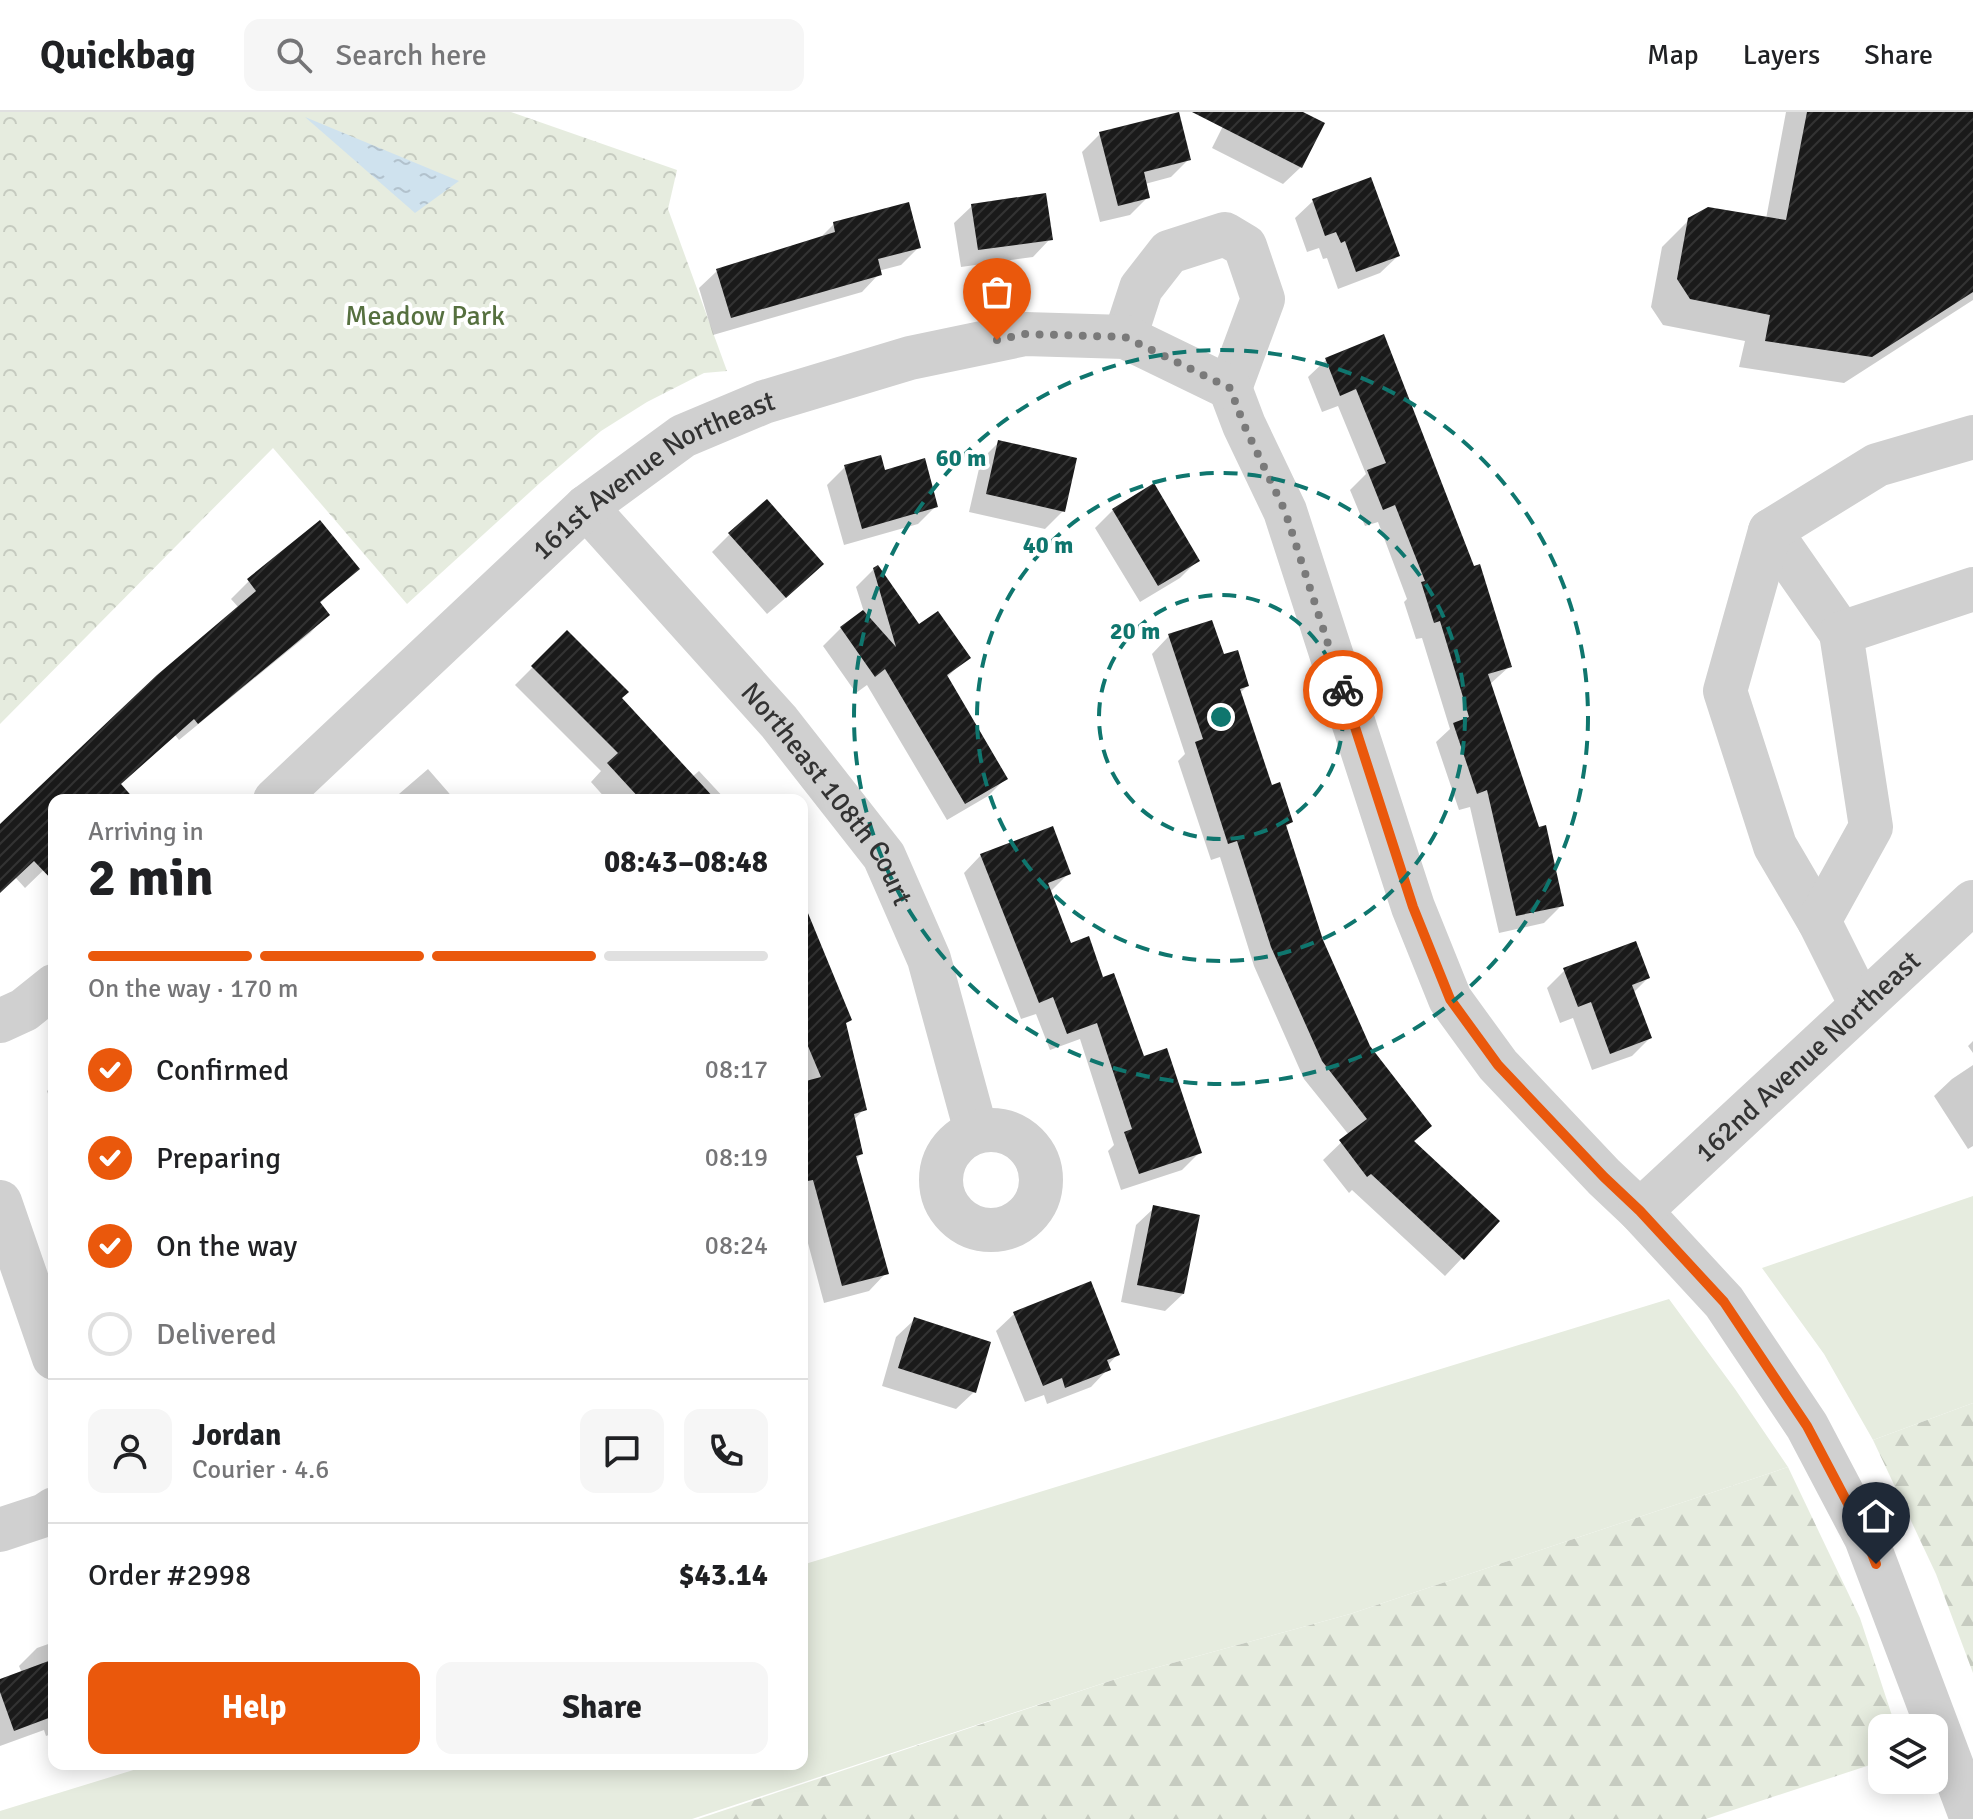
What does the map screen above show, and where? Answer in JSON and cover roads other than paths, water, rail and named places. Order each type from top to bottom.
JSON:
[{"type":"street","points":[[1125,337],[1141,288],[1169,252],[1225,234],[1245,246],[1263,299],[1230,388],[1285,511],[1413,907],[1450,999],[1498,1065],[1724,1302],[1807,1426],[1866,1538],[1972,1819]]},
{"type":"street","name":"161st Avenue Northeast","points":[[281,794],[586,507],[683,436],[764,402],[910,358],[1025,334],[1125,337],[1230,388]]},
{"type":"street","points":[[1861,1005],[1819,921],[1775,846],[1725,691],[1770,531],[1877,465],[1973,437]]},
{"type":"street","name":"Northeast 108th Court","points":[[586,507],[779,722],[884,856],[929,959],[976,1131]]},
{"type":"street","points":[[1770,531],[1841,633],[1871,827],[1819,921]]},
{"type":"street","points":[[1841,633],[1973,589]]},
{"type":"street","name":"162nd Avenue Northeast","points":[[1640,1211],[1973,902]]},
{"type":"street","points":[[0,1021],[24,1010],[48,991]]},
{"type":"street","points":[[0,1202],[48,1341]]},
{"type":"street","points":[[0,1530],[48,1513]]},
{"type":"water","points":[[305,117],[459,181],[415,213]]},
{"type":"park label","name":"Meadow Park","points":[[425,315]]}]
